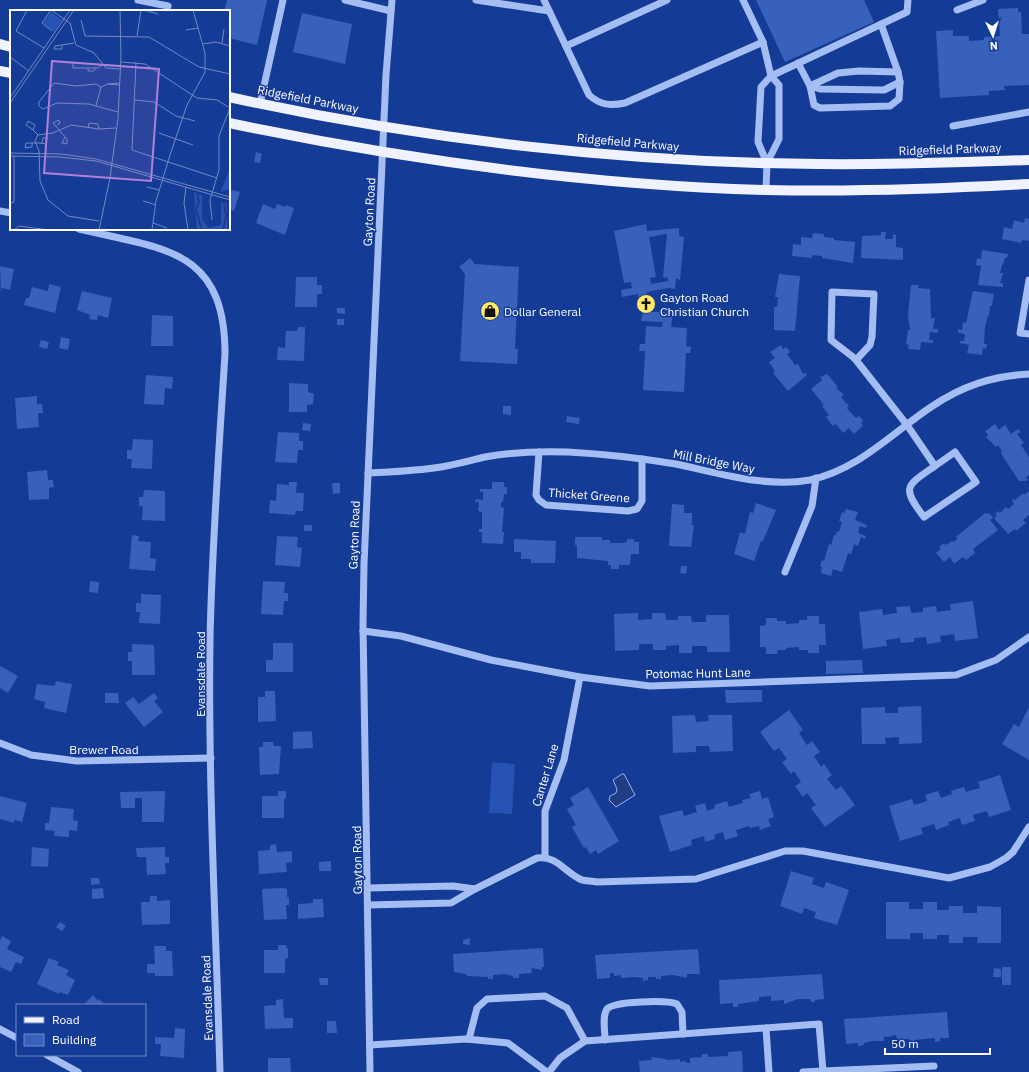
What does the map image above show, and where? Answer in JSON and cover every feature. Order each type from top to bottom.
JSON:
[{"type":"main road","points":[[0,44],[10,47]]},
{"type":"main road","points":[[0,71],[10,73]]},
{"type":"main road","name":"Ridgefield Parkway","points":[[230,97],[384,127],[552,148],[648,157],[767,163],[885,165],[1029,160]]},
{"type":"main road","points":[[230,123],[382,153],[561,176],[670,185],[766,190],[909,190],[1029,184]]},
{"type":"street","points":[[138,0],[168,6]]},
{"type":"street","points":[[260,104],[283,0]]},
{"type":"street","points":[[345,0],[391,11]]},
{"type":"street","name":"Gayton Road","points":[[370,1072],[363,631],[364,564],[382,153],[392,0]]},
{"type":"street","points":[[476,0],[549,11]]},
{"type":"street","points":[[544,0],[589,95],[597,102],[612,106],[625,103],[763,42]]},
{"type":"street","points":[[566,46],[667,0]]},
{"type":"street","points":[[743,0],[763,42],[771,76],[779,85],[779,138],[767,163],[766,190]]},
{"type":"street","points":[[767,163],[758,142],[761,87],[771,76],[907,12],[908,0]]},
{"type":"street","points":[[957,10],[983,0]]},
{"type":"street","points":[[798,64],[810,86],[814,105],[820,108],[890,106],[899,99],[900,82],[898,72],[881,24]]},
{"type":"street","points":[[810,86],[838,73],[859,71],[898,72]]},
{"type":"street","points":[[810,86],[820,89],[884,90],[900,82]]},
{"type":"street","points":[[953,126],[1029,112]]},
{"type":"street","points":[[0,211],[10,213]]},
{"type":"street","name":"Evansdale Road","points":[[83,230],[153,246],[174,255],[200,271],[207,279],[218,300],[225,332],[210,638],[211,758],[220,1072]]},
{"type":"street","points":[[1029,280],[1020,333],[1029,334]]},
{"type":"street","points":[[856,360],[870,344],[872,337],[874,294],[832,292],[831,340],[856,360],[907,425],[935,466]]},
{"type":"street","name":"Mill Bridge Way","points":[[368,473],[433,468],[505,454],[568,452],[642,459],[762,481],[785,483],[816,478],[837,471],[859,460],[932,406],[972,384],[989,379],[1029,374]]},
{"type":"street","name":"Thicket Greene","points":[[538,452],[536,495],[539,500],[546,505],[628,511],[637,509],[642,501],[642,459]]},
{"type":"street","points":[[955,452],[976,482],[924,517],[910,499],[909,491],[913,482],[935,466],[955,452]]},
{"type":"street","points":[[785,572],[812,506],[816,478]]},
{"type":"street","name":"Potomac Hunt Lane","points":[[363,631],[400,636],[491,660],[612,683],[650,686],[938,677],[956,675],[996,660],[1029,637]]},
{"type":"street","name":"Canter Lane","points":[[545,857],[545,811],[564,760],[580,677]]},
{"type":"street","name":"Brewer Road","points":[[0,743],[31,755],[49,759],[77,761],[211,758]]},
{"type":"street","points":[[368,905],[451,903],[474,889],[538,858],[545,857],[553,859],[582,880],[598,882],[696,879],[711,876],[785,851],[803,851],[948,878],[990,867],[1006,858],[1013,852],[1029,827]]},
{"type":"street","points":[[368,888],[453,886],[474,889]]},
{"type":"street","points":[[469,1039],[477,1008],[487,999],[545,996],[567,1008],[585,1041]]},
{"type":"street","points":[[606,1040],[604,1015],[612,1005],[620,1004],[664,1001],[677,1004],[682,1012],[683,1034]]},
{"type":"street","points":[[370,1045],[469,1039],[508,1043],[548,1072],[560,1058],[585,1041],[819,1024],[822,1070]]},
{"type":"street","points":[[766,1028],[769,1072]]},
{"type":"street","points":[[0,1029],[16,1037]]},
{"type":"street","points":[[49,1056],[78,1072]]},
{"type":"street","points":[[803,1072],[934,1066]]},
{"type":"shaded area","points":[[492,762],[515,764],[512,814],[489,813]]},
{"type":"shaded area","points":[[624,774],[635,795],[616,807],[609,800],[610,796],[616,793],[617,789],[613,780]]},
{"type":"building","points":[[227,0],[267,0],[257,45],[230,38],[230,10],[224,10]]},
{"type":"building","points":[[756,0],[864,0],[874,22],[785,62]]},
{"type":"building","points":[[1018,8],[1018,12],[1021,12],[1022,34],[1029,34],[1029,85],[1004,86],[1005,90],[989,91],[989,95],[940,98],[936,31],[953,30],[953,36],[969,36],[969,41],[984,40],[984,37],[1000,36],[998,9]]},
{"type":"building","points":[[302,13],[352,24],[345,64],[293,52]]},
{"type":"building","points":[[256,152],[262,154],[260,163],[254,162]]},
{"type":"building","points":[[230,189],[240,192],[234,211],[230,210]]},
{"type":"building","points":[[263,204],[275,209],[277,204],[285,207],[284,211],[286,205],[294,208],[285,235],[256,223]]},
{"type":"building","points":[[1025,218],[1029,219],[1029,241],[1022,240],[1021,243],[1002,239],[1004,227],[1012,229],[1014,220],[1024,223]]},
{"type":"building","name":"Gayton Road Christian Church","points":[[646,224],[647,231],[679,228],[679,236],[684,237],[680,280],[676,278],[675,289],[668,288],[647,292],[652,312],[673,312],[671,327],[687,328],[686,346],[691,347],[690,353],[686,353],[684,392],[643,390],[645,351],[639,351],[640,344],[645,344],[646,326],[662,327],[663,322],[641,321],[643,311],[638,294],[622,297],[621,290],[632,288],[631,282],[624,283],[614,231]],"holes":[[[667,234],[663,277],[668,278],[668,281],[651,284],[650,278],[656,277],[649,237]]]},
{"type":"building","points":[[881,232],[886,232],[885,239],[893,239],[893,234],[896,235],[896,247],[903,248],[903,260],[861,258],[862,236],[881,235]]},
{"type":"building","points":[[813,233],[824,234],[824,237],[834,238],[834,240],[855,242],[853,263],[822,258],[822,256],[812,255],[812,258],[792,256],[793,244],[801,245],[801,237],[812,238]]},
{"type":"building","points":[[982,250],[1008,254],[1002,265],[1000,273],[1003,273],[1000,283],[1003,283],[1003,287],[978,285],[981,266],[976,265],[977,258],[981,259]]},
{"type":"building","name":"Dollar General","points":[[470,258],[475,264],[519,267],[515,349],[518,349],[517,364],[460,361],[465,274],[459,267]]},
{"type":"building","points":[[0,266],[14,269],[10,290],[2,288],[1,293]]},
{"type":"building","points":[[779,274],[800,276],[795,331],[774,330],[774,307],[777,307],[778,297],[775,297]]},
{"type":"building","points":[[296,277],[317,277],[317,285],[322,285],[322,294],[317,294],[317,307],[295,307]]},
{"type":"building","points":[[49,284],[61,287],[55,313],[24,305],[26,298],[29,298],[32,287],[48,291]]},
{"type":"building","points":[[911,285],[919,285],[918,288],[930,289],[931,318],[935,318],[933,329],[938,329],[938,333],[930,332],[929,340],[933,340],[933,343],[921,342],[920,350],[908,349],[909,345],[906,344],[908,330],[910,330],[908,315]]},
{"type":"building","points":[[82,291],[112,298],[108,318],[98,315],[97,320],[89,319],[90,315],[77,310]]},
{"type":"building","points":[[973,291],[994,294],[992,306],[990,306],[989,316],[985,326],[984,344],[987,344],[986,349],[983,348],[982,355],[967,353],[969,345],[960,343],[960,341],[964,341],[965,334],[958,333],[958,329],[962,330],[963,322],[966,323]]},
{"type":"building","points":[[337,308],[345,308],[345,314],[337,313]]},
{"type":"building","points":[[152,315],[173,316],[173,346],[151,346]]},
{"type":"building","points":[[337,319],[344,319],[344,325],[337,325]]},
{"type":"building","points":[[298,327],[305,327],[304,361],[277,360],[278,347],[285,348],[286,331],[297,331]]},
{"type":"building","points":[[61,337],[70,339],[68,350],[59,348]]},
{"type":"building","points":[[41,340],[49,342],[47,349],[39,347]]},
{"type":"building","points":[[781,345],[783,349],[786,347],[790,352],[787,354],[795,365],[798,364],[803,374],[805,372],[807,375],[788,391],[773,373],[775,371],[769,362],[775,358],[770,352]]},
{"type":"building","points":[[827,374],[838,387],[836,388],[844,395],[841,397],[846,403],[844,404],[847,403],[849,406],[847,408],[850,412],[856,418],[859,416],[863,421],[861,423],[863,426],[854,434],[849,428],[843,433],[836,424],[833,426],[826,417],[829,415],[822,406],[824,405],[811,389],[822,380],[820,377]]},
{"type":"building","points":[[146,375],[173,377],[172,389],[165,388],[164,405],[144,404]]},
{"type":"building","points":[[289,383],[308,384],[308,392],[314,394],[313,404],[307,405],[307,412],[289,412]]},
{"type":"building","points":[[37,396],[37,404],[42,404],[43,413],[38,413],[39,427],[17,429],[15,398]]},
{"type":"building","points":[[503,406],[511,406],[511,415],[503,414]]},
{"type":"building","points":[[567,416],[580,418],[579,424],[566,422]]},
{"type":"building","points":[[303,423],[311,424],[310,431],[302,430]]},
{"type":"building","points":[[995,424],[999,430],[1005,425],[1011,434],[1018,429],[1021,432],[1017,434],[1024,443],[1021,445],[1029,457],[1029,475],[1026,477],[1028,480],[1019,481],[1002,455],[1002,451],[998,445],[996,447],[986,437],[988,435],[985,431]]},
{"type":"building","points":[[278,432],[299,433],[299,441],[303,441],[303,450],[298,450],[297,463],[275,462]]},
{"type":"building","points":[[133,439],[153,440],[152,469],[131,468],[132,459],[127,459],[127,450],[132,450]]},
{"type":"building","points":[[47,470],[48,480],[53,480],[54,487],[49,488],[49,499],[29,500],[27,472]]},
{"type":"building","points":[[289,482],[297,482],[296,493],[304,493],[303,511],[296,511],[295,515],[269,513],[270,500],[276,501],[277,484],[289,485]]},
{"type":"building","points":[[492,482],[504,482],[504,487],[507,487],[507,494],[504,494],[503,502],[501,502],[501,507],[504,508],[502,532],[504,532],[503,544],[482,543],[482,532],[479,532],[479,529],[482,529],[482,512],[478,511],[479,502],[475,502],[476,499],[483,500],[483,492],[480,492],[480,489],[492,489]]},
{"type":"building","points":[[332,483],[340,483],[340,493],[333,494]]},
{"type":"building","points":[[144,490],[165,491],[165,521],[142,520],[143,506],[139,506],[139,497],[143,497]]},
{"type":"building","points":[[1029,491],[1029,515],[1023,520],[1026,523],[1016,531],[1015,529],[1008,534],[994,518],[997,516],[995,514],[998,511],[1000,513],[1006,507],[1008,509],[1014,504],[1012,500],[1015,500],[1023,493],[1024,495]]},
{"type":"building","points":[[756,503],[776,510],[763,541],[761,541],[754,561],[734,554],[740,532],[745,534],[750,512],[753,513]]},
{"type":"building","points":[[672,504],[684,505],[684,513],[692,513],[692,525],[694,525],[691,547],[669,546]]},
{"type":"building","points":[[846,509],[858,512],[855,520],[867,525],[866,528],[860,526],[858,533],[866,536],[865,539],[861,537],[858,546],[854,544],[851,554],[848,553],[842,572],[833,569],[831,576],[821,573],[822,567],[820,566],[822,560],[824,561],[829,544],[831,545],[834,535],[836,535],[837,531],[839,532],[842,522],[839,521],[842,512],[844,513]]},
{"type":"building","points":[[985,513],[990,514],[993,518],[990,520],[998,530],[973,549],[975,553],[966,560],[963,557],[954,564],[950,557],[944,562],[936,553],[941,549],[939,547],[944,543],[946,545],[958,539],[956,537]]},
{"type":"building","points":[[304,525],[312,525],[312,531],[304,531]]},
{"type":"building","points":[[132,535],[139,536],[138,541],[151,542],[150,558],[156,559],[155,571],[129,569]]},
{"type":"building","points":[[277,536],[298,537],[297,547],[302,548],[300,567],[275,565]]},
{"type":"building","points":[[575,537],[602,537],[602,540],[610,540],[610,543],[627,542],[627,539],[634,539],[634,542],[639,542],[639,554],[631,554],[630,565],[619,565],[619,569],[611,569],[611,565],[608,565],[608,561],[577,558],[577,545],[575,545]]},
{"type":"building","points":[[514,539],[556,541],[555,563],[531,563],[531,559],[521,559],[521,552],[514,552]]},
{"type":"building","points":[[681,566],[687,566],[686,574],[680,573]]},
{"type":"building","points":[[90,581],[99,582],[98,593],[89,592]]},
{"type":"building","points":[[263,581],[285,582],[284,593],[288,593],[288,601],[284,601],[283,615],[261,614]]},
{"type":"building","points":[[141,594],[161,595],[160,624],[139,623],[140,612],[136,612],[136,603],[141,603]]},
{"type":"building","points":[[973,601],[978,638],[955,641],[954,634],[940,636],[941,642],[927,644],[926,637],[914,638],[914,642],[901,643],[900,638],[886,640],[887,646],[863,649],[859,612],[882,609],[883,615],[897,613],[896,607],[910,606],[911,613],[923,612],[923,608],[936,606],[937,612],[951,610],[950,604]]},
{"type":"building","points":[[638,613],[638,620],[652,619],[652,613],[665,613],[666,620],[678,620],[678,616],[691,616],[692,622],[706,622],[706,615],[729,615],[730,652],[707,652],[707,646],[692,646],[692,653],[679,653],[679,645],[666,646],[666,650],[653,650],[653,644],[639,644],[639,650],[615,651],[614,614]]},
{"type":"building","points":[[807,616],[819,616],[819,624],[825,624],[826,645],[819,645],[819,653],[808,653],[808,650],[799,650],[799,647],[778,650],[777,654],[766,654],[766,647],[760,647],[760,626],[766,625],[766,618],[777,618],[777,621],[786,621],[786,624],[799,623],[799,620],[807,620]]},
{"type":"building","points":[[273,643],[293,643],[293,672],[266,672],[266,660],[273,660]]},
{"type":"building","points":[[132,644],[154,645],[155,675],[132,675],[132,661],[128,661],[128,652],[132,652]]},
{"type":"building","points":[[862,660],[863,673],[826,674],[826,661]]},
{"type":"building","points":[[0,666],[18,676],[8,693],[0,688]]},
{"type":"building","points":[[56,681],[72,684],[66,713],[44,708],[45,702],[34,699],[37,684],[55,686]]},
{"type":"building","points":[[725,690],[762,690],[762,702],[726,703]]},
{"type":"building","points":[[265,691],[275,691],[276,721],[258,722],[258,697],[265,697]]},
{"type":"building","points":[[105,693],[118,693],[119,703],[105,703]]},
{"type":"building","points":[[154,693],[158,698],[154,701],[163,712],[144,727],[125,703],[133,697],[139,704]]},
{"type":"building","points":[[921,706],[922,743],[899,744],[899,737],[885,738],[886,744],[862,744],[861,708],[885,707],[885,713],[898,713],[898,707]]},
{"type":"building","points":[[1029,707],[1029,760],[1002,744],[1014,724],[1019,727]]},
{"type":"building","points":[[789,710],[803,730],[799,733],[807,745],[812,741],[820,752],[814,756],[821,767],[824,764],[832,775],[827,779],[836,790],[841,786],[855,805],[825,827],[811,808],[816,805],[807,793],[803,797],[795,786],[801,782],[794,771],[791,774],[782,762],[787,759],[779,748],[774,751],[760,732]]},
{"type":"building","points":[[695,715],[696,722],[709,721],[708,715],[732,715],[733,751],[710,752],[709,746],[696,746],[696,752],[673,753],[672,716]]},
{"type":"building","points":[[312,731],[313,748],[293,749],[293,732]]},
{"type":"building","points":[[263,742],[273,742],[274,746],[281,746],[279,774],[260,775],[259,747],[263,747]]},
{"type":"building","points":[[1000,775],[1011,810],[989,817],[987,811],[973,815],[975,821],[962,825],[960,818],[948,822],[949,825],[936,830],[934,824],[921,828],[923,834],[900,841],[889,806],[912,799],[914,805],[927,801],[925,795],[938,791],[941,798],[952,794],[951,791],[964,787],[966,792],[980,788],[978,782]]},
{"type":"building","points":[[588,787],[619,841],[598,854],[596,850],[590,854],[586,847],[584,848],[572,827],[576,825],[567,809],[574,805],[570,798]]},
{"type":"building","points":[[165,791],[164,822],[142,822],[142,798],[135,798],[135,808],[121,808],[120,792]]},
{"type":"building","points":[[278,791],[286,791],[286,799],[284,799],[284,818],[262,818],[262,796],[278,796]]},
{"type":"building","points":[[760,791],[762,799],[768,797],[774,817],[768,819],[771,826],[760,830],[759,826],[750,828],[749,826],[736,830],[738,836],[725,840],[723,832],[714,835],[715,839],[705,842],[704,836],[691,840],[692,845],[670,852],[659,816],[682,810],[684,816],[697,812],[695,806],[705,803],[707,811],[715,808],[714,805],[727,801],[729,807],[743,803],[742,800],[751,798],[749,794]]},
{"type":"building","points":[[0,796],[27,803],[22,822],[14,820],[14,823],[0,819]]},
{"type":"building","points":[[51,807],[74,809],[73,820],[78,821],[77,831],[69,830],[69,837],[54,836],[55,831],[45,830],[45,823],[49,823]]},
{"type":"building","points":[[276,844],[277,852],[292,851],[292,862],[286,863],[287,872],[259,874],[258,851],[270,850],[270,845]]},
{"type":"building","points":[[32,847],[49,849],[48,867],[31,866]]},
{"type":"building","points":[[165,847],[165,857],[169,857],[169,863],[165,863],[166,874],[147,875],[146,857],[137,857],[136,848]]},
{"type":"building","points":[[331,861],[331,871],[319,871],[319,862]]},
{"type":"building","points":[[791,871],[814,878],[812,884],[824,888],[826,882],[849,890],[837,925],[814,918],[816,912],[804,908],[802,914],[780,906]]},
{"type":"building","points":[[91,878],[99,878],[100,884],[91,885]]},
{"type":"building","points":[[103,888],[104,898],[92,899],[92,889]]},
{"type":"building","points":[[262,889],[287,889],[287,897],[289,897],[289,905],[286,905],[287,919],[264,920]]},
{"type":"building","points":[[150,896],[157,896],[157,901],[170,900],[170,924],[142,925],[141,902],[150,902]]},
{"type":"building","points":[[313,899],[323,899],[324,917],[298,919],[298,904],[313,903]]},
{"type":"building","points":[[886,902],[909,902],[909,909],[923,909],[923,902],[937,902],[937,910],[949,910],[949,906],[963,906],[963,913],[977,913],[977,906],[1001,907],[1001,943],[977,943],[978,937],[963,937],[963,943],[949,943],[949,935],[937,935],[937,939],[923,939],[923,933],[910,933],[910,939],[886,939]]},
{"type":"building","points":[[60,922],[66,926],[62,931],[56,927]]},
{"type":"building","points":[[2,936],[11,941],[7,949],[24,957],[21,964],[16,962],[11,972],[0,967],[0,940]]},
{"type":"building","points":[[470,938],[470,945],[463,944],[463,940]]},
{"type":"building","points":[[278,945],[286,945],[288,950],[288,958],[285,959],[285,973],[264,973],[264,950],[278,950]]},
{"type":"building","points":[[154,946],[166,946],[166,951],[172,951],[173,976],[155,976],[155,973],[147,973],[147,964],[155,964]]},
{"type":"building","points":[[543,948],[544,967],[542,967],[542,970],[531,968],[532,973],[519,974],[519,978],[513,978],[513,976],[505,974],[493,975],[493,979],[488,979],[488,977],[467,976],[466,974],[454,972],[453,954]]},
{"type":"building","points":[[698,949],[700,974],[687,974],[687,978],[673,975],[661,976],[661,979],[656,979],[656,977],[648,977],[648,980],[643,981],[643,978],[621,978],[621,975],[614,976],[614,973],[610,973],[610,978],[597,979],[595,955]]},
{"type":"building","points":[[49,958],[59,962],[57,965],[69,970],[66,975],[75,980],[68,995],[60,992],[59,994],[37,984]]},
{"type":"building","points":[[1002,967],[1011,967],[1011,985],[1002,985]]},
{"type":"building","points":[[994,968],[1001,969],[1001,977],[993,977]]},
{"type":"building","points":[[822,974],[824,999],[815,1000],[815,1002],[811,1002],[810,999],[798,999],[784,1004],[784,1000],[771,1001],[771,996],[759,997],[759,1001],[738,1004],[738,1007],[733,1007],[733,1003],[720,1004],[719,980]]},
{"type":"building","points":[[319,978],[328,978],[328,985],[320,985]]},
{"type":"building","points":[[93,995],[98,1001],[99,999],[104,1004],[84,1004]]},
{"type":"building","points":[[283,999],[284,1018],[293,1018],[293,1028],[265,1029],[264,1006],[276,1005],[276,1000]]},
{"type":"building","points":[[947,1012],[949,1038],[940,1038],[940,1041],[935,1042],[935,1038],[914,1040],[915,1042],[910,1043],[909,1039],[897,1039],[896,1035],[887,1037],[884,1036],[884,1041],[872,1041],[864,1043],[864,1045],[858,1046],[858,1043],[846,1044],[844,1019]]},
{"type":"building","points":[[327,1021],[336,1021],[337,1033],[327,1033]]},
{"type":"building","points":[[175,1028],[185,1029],[184,1058],[160,1056],[161,1044],[155,1044],[155,1037],[174,1038]]},
{"type":"building","points":[[742,1051],[743,1072],[640,1072],[639,1061],[652,1060],[651,1057],[666,1060],[680,1059],[680,1062],[685,1061],[686,1063],[690,1063],[690,1058],[702,1057],[702,1054],[708,1054],[708,1057],[728,1056],[728,1052]]},
{"type":"building","points":[[268,1058],[290,1058],[291,1072],[268,1072]]},
{"type":"place","name":"Gayton Road Christian Church","points":[[646,304]]},
{"type":"place","name":"Dollar General","points":[[490,311]]}]
